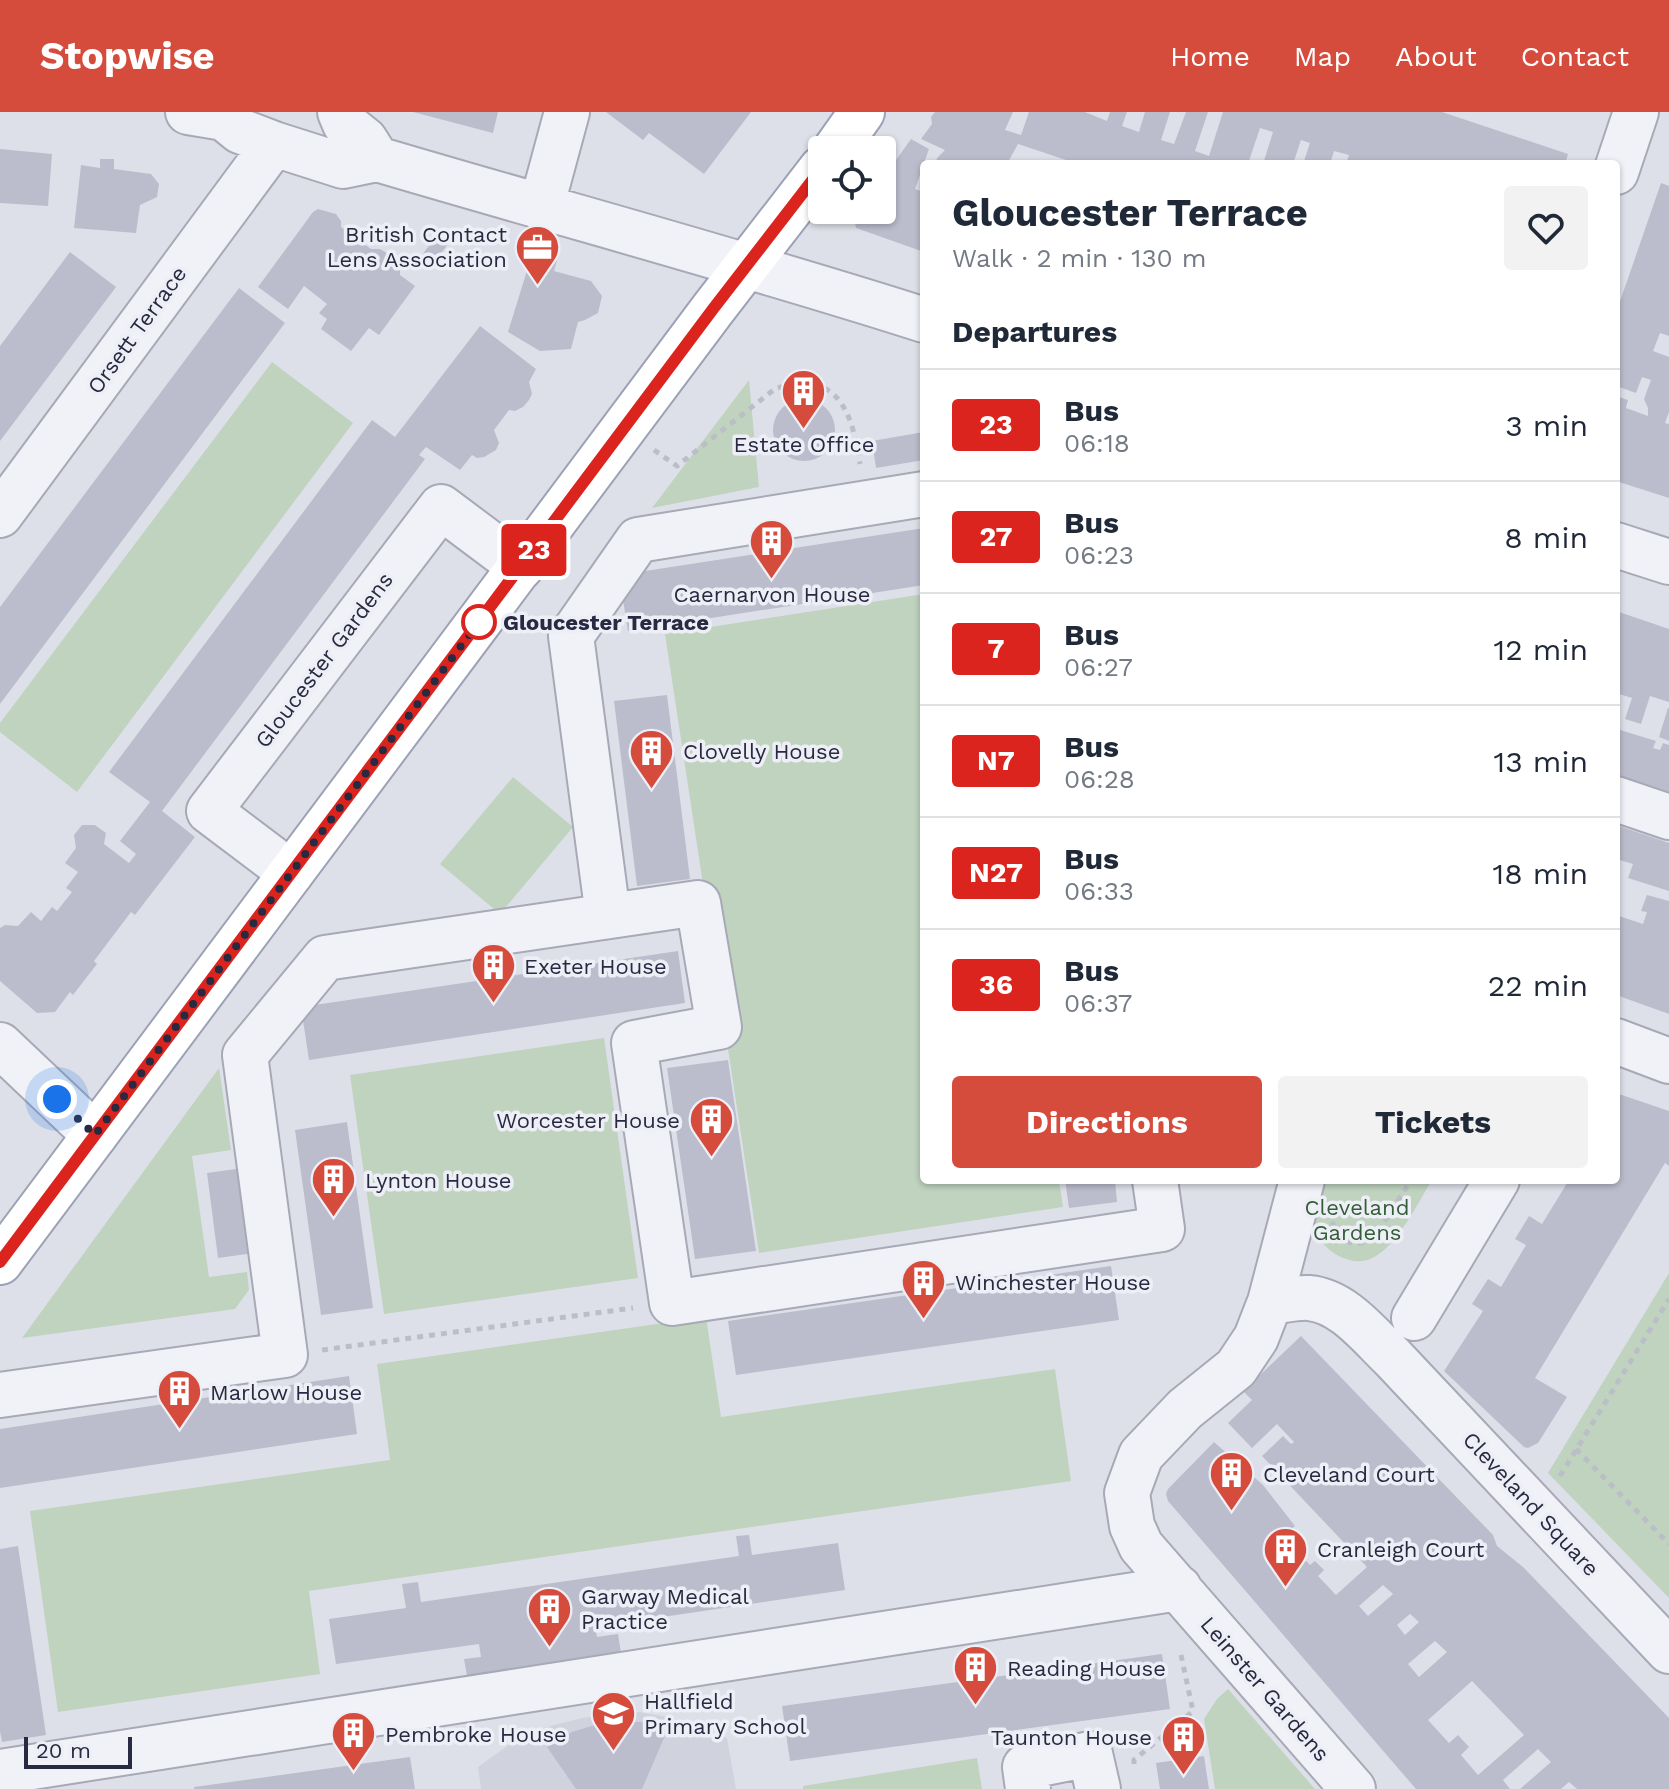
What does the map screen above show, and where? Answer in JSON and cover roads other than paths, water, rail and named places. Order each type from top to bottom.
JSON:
[{"type":"main road","points":[[845,136],[862,112]]},
{"type":"main road","points":[[0,1262],[808,186]]},
{"type":"street","points":[[340,112],[345,124],[365,140],[377,159]]},
{"type":"street","points":[[541,208],[567,112]]},
{"type":"street","points":[[1620,160],[1636,112]]},
{"type":"street","points":[[206,115],[240,131],[277,128],[343,166],[377,159],[747,264],[920,319]]},
{"type":"street","name":"Orsett Terrace","points":[[0,515],[277,128]]},
{"type":"street","points":[[608,916],[571,636],[638,540],[920,495]]},
{"type":"street","name":"Gloucester Gardens","points":[[291,873],[209,811],[441,507],[521,567]]},
{"type":"street","points":[[1620,546],[1669,562]]},
{"type":"street","points":[[1620,800],[1669,817]]},
{"type":"street","points":[[0,1395],[285,1355],[245,1055],[325,958],[698,903],[719,1027],[634,1043],[672,1303],[1162,1229],[1156,1184]]},
{"type":"street","points":[[1620,1043],[1669,1061]]},
{"type":"street","points":[[0,1045],[95,1135]]},
{"type":"street","points":[[1179,1588],[1141,1546],[1132,1526],[1127,1493],[1141,1455],[1185,1409],[1236,1368],[1256,1338],[1270,1302],[1301,1184]]},
{"type":"street","points":[[1414,1318],[1495,1184]]},
{"type":"street","name":"Cleveland Square","points":[[1270,1302],[1308,1298],[1336,1306],[1392,1357],[1669,1651]]},
{"type":"street","points":[[0,1772],[1179,1588]]},
{"type":"street","name":"Leinster Gardens","points":[[1179,1588],[1353,1789]]},
{"type":"street","points":[[1028,1789],[1025,1767],[1090,1754],[1116,1782]]},
{"type":"place","name":"British Contact Lens Association","points":[[538,286]]},
{"type":"place","name":"Estate Office","points":[[804,430]]},
{"type":"place","name":"Caernarvon House","points":[[772,580]]},
{"type":"place","name":"Gloucester Terrace","points":[[479,622]]},
{"type":"place","name":"Clovelly House","points":[[652,790]]},
{"type":"place","name":"Exeter House","points":[[493,1005]]},
{"type":"place","name":"Worcester House","points":[[711,1159]]},
{"type":"place","name":"Lynton House","points":[[334,1219]]},
{"type":"place","name":"Winchester House","points":[[924,1321]]},
{"type":"place","name":"Marlow House","points":[[179,1431]]},
{"type":"place","name":"Cleveland Court","points":[[1232,1513]]},
{"type":"place","name":"Cranleigh Court","points":[[1286,1588]]},
{"type":"place","name":"Garway Medical Practice","points":[[550,1648]]},
{"type":"place","name":"Reading House","points":[[976,1707]]},
{"type":"place","name":"Hallfield Primary School","points":[[613,1753]]},
{"type":"place","name":"Pembroke House","points":[[354,1773]]},
{"type":"place","name":"Taunton House","points":[[1183,1776]]},
{"type":"park label","name":"Cleveland Gardens","points":[[1357,1220]]}]
